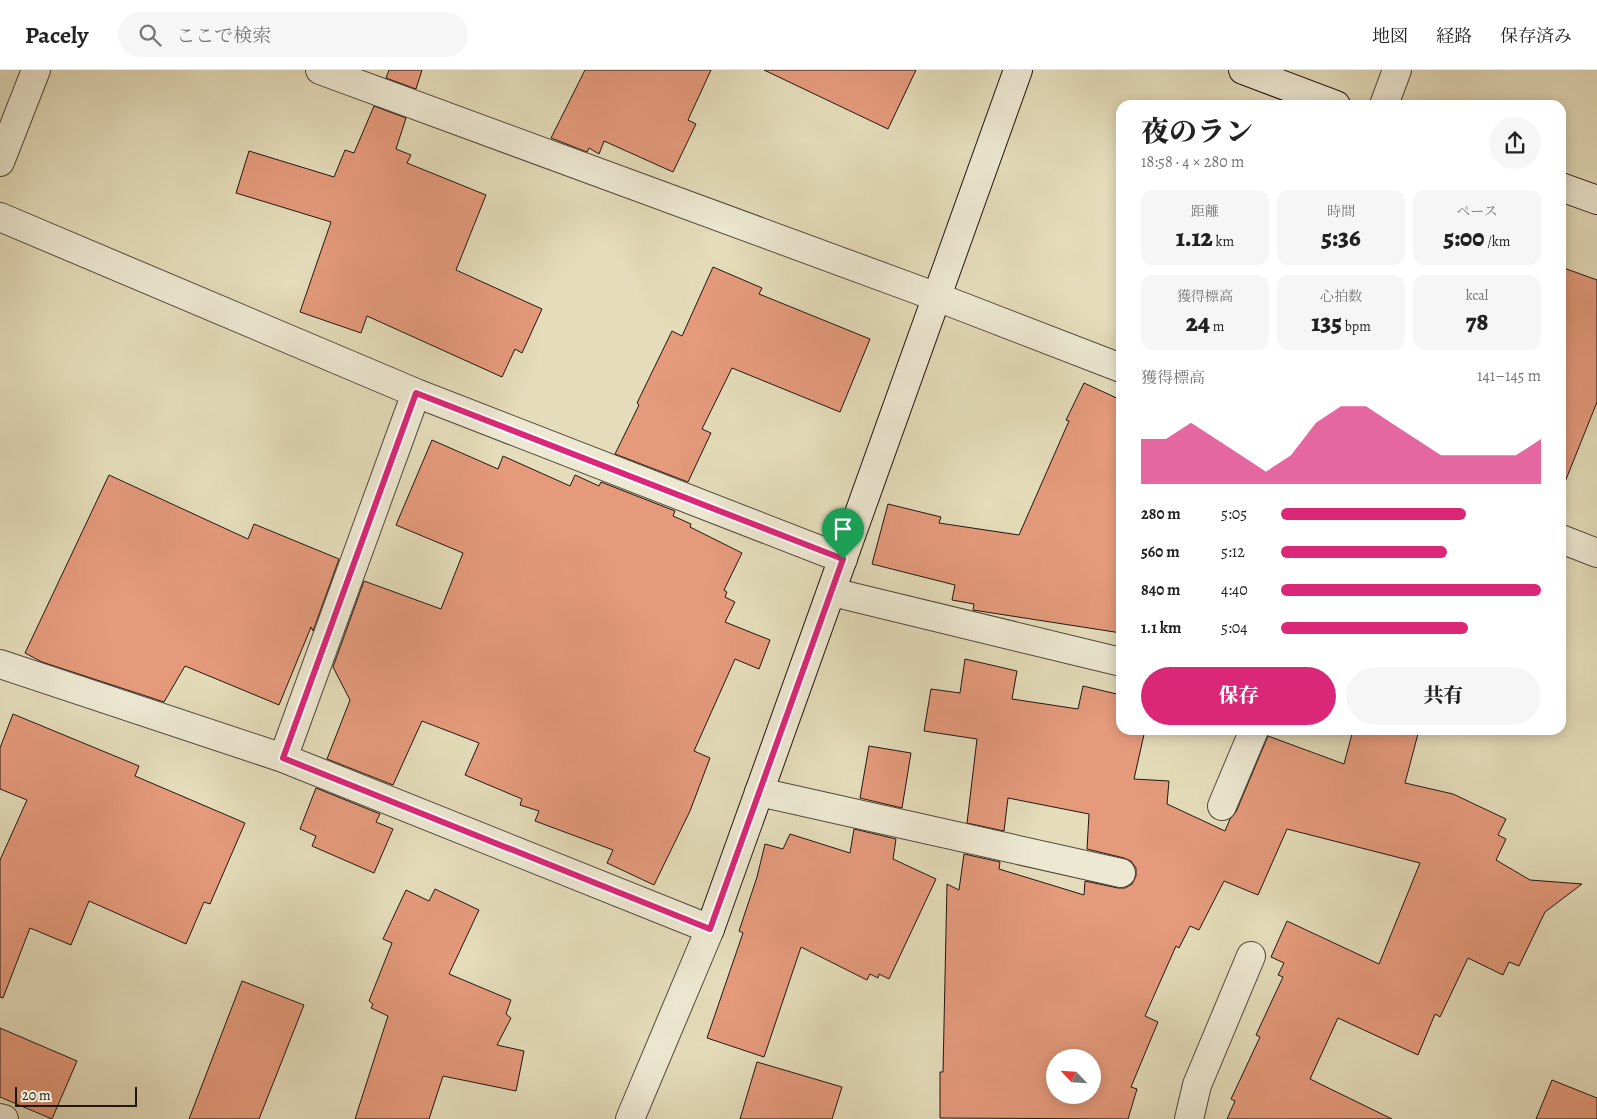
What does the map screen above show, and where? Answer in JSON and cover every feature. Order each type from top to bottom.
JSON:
[{"type":"street","points":[[0,162],[36,70]]},
{"type":"street","points":[[320,70],[937,297],[1116,366]]},
{"type":"street","points":[[630,1119],[710,929],[1018,70]]},
{"type":"street","points":[[1242,70],[1323,100]]},
{"type":"street","points":[[1386,100],[1397,70]]},
{"type":"street","points":[[1566,189],[1597,200]]},
{"type":"street","points":[[0,216],[416,393],[843,559]]},
{"type":"street","points":[[283,758],[416,393]]},
{"type":"street","points":[[1566,541],[1597,553]]},
{"type":"street","points":[[832,592],[1116,661]]},
{"type":"street","points":[[0,664],[283,758],[710,929]]},
{"type":"street","points":[[1222,806],[1252,735]]},
{"type":"street","points":[[759,792],[1121,873]]},
{"type":"street","points":[[1189,1119],[1198,1085],[1251,956]]},
{"type":"street","points":[[0,1118],[4,1119]]},
{"type":"building","points":[[389,70],[422,70],[416,89],[386,78]]},
{"type":"building","points":[[585,70],[711,70],[688,120],[696,124],[673,172],[604,141],[599,154],[589,148],[587,152],[551,138]]},
{"type":"building","points":[[764,70],[916,70],[888,129]]},
{"type":"building","points":[[374,106],[406,118],[396,149],[411,155],[407,163],[486,195],[456,270],[542,309],[522,353],[515,349],[502,377],[367,316],[361,333],[300,312],[331,222],[236,193],[249,151],[334,177],[345,150],[354,153]]},
{"type":"building","points":[[713,267],[762,288],[759,294],[870,339],[840,412],[732,368],[702,429],[711,433],[688,482],[615,454],[672,331],[682,336]]},
{"type":"building","points":[[1566,269],[1597,280],[1597,402],[1566,480]]},
{"type":"building","points":[[1084,383],[1116,398],[1116,632],[973,610],[974,604],[952,600],[955,585],[872,564],[888,504],[941,517],[939,523],[1019,535],[1069,421],[1066,420]]},
{"type":"building","points":[[432,440],[498,469],[503,456],[570,486],[575,475],[599,486],[601,482],[675,511],[673,516],[691,524],[690,527],[742,553],[724,590],[727,592],[725,597],[735,602],[725,622],[770,640],[759,669],[735,659],[694,751],[710,758],[690,811],[654,885],[607,863],[613,850],[535,821],[539,811],[520,805],[522,799],[465,775],[479,743],[422,721],[393,785],[327,759],[350,700],[333,667],[364,581],[441,609],[463,553],[396,525]]},
{"type":"building","points":[[109,475],[248,539],[254,524],[339,559],[313,631],[311,627],[279,705],[185,666],[164,702],[42,662],[25,653]]},
{"type":"building","points":[[965,659],[1017,671],[1012,699],[1078,709],[1083,686],[1116,694],[1116,735],[1144,735],[1134,779],[1169,781],[1167,804],[1225,831],[1230,819],[1236,812],[1268,736],[1344,764],[1352,735],[1418,735],[1405,783],[1453,794],[1506,819],[1498,835],[1506,839],[1496,860],[1530,880],[1582,884],[1545,912],[1519,966],[1509,962],[1503,975],[1468,958],[1440,1017],[1435,1014],[1418,1055],[1338,1018],[1310,1079],[1392,1119],[1227,1119],[1235,1101],[1231,1099],[1260,1037],[1256,1035],[1283,977],[1278,975],[1284,963],[1271,957],[1287,921],[1379,964],[1420,863],[1287,829],[1258,895],[1224,881],[1199,930],[1190,926],[1179,948],[1176,946],[1145,1016],[1158,1022],[1131,1087],[1137,1089],[1128,1119],[940,1118],[940,1072],[943,1072],[947,884],[959,890],[964,854],[1000,862],[999,869],[1084,895],[1085,881],[1125,888],[1132,884],[1136,876],[1136,868],[1131,861],[1124,858],[1087,849],[1089,814],[1008,798],[1004,831],[967,823],[977,739],[924,731],[931,689],[960,693]]},
{"type":"building","points":[[13,714],[139,766],[135,776],[245,823],[210,904],[204,902],[186,944],[89,901],[71,945],[30,928],[3,998],[0,997],[0,860],[27,800],[0,789],[0,748]]},
{"type":"building","points":[[869,746],[911,753],[902,808],[860,798]]},
{"type":"building","points":[[316,788],[380,814],[376,822],[393,829],[374,873],[312,846],[316,836],[300,829]]},
{"type":"building","points":[[854,829],[896,839],[893,859],[936,879],[889,979],[879,974],[878,978],[870,974],[867,980],[801,947],[764,1057],[707,1038],[743,933],[739,931],[757,877],[765,844],[783,849],[790,834],[850,853]]},
{"type":"building","points":[[435,889],[479,910],[449,974],[511,1000],[506,1014],[511,1018],[497,1045],[524,1051],[516,1091],[443,1076],[429,1119],[355,1119],[388,1016],[371,1008],[373,1004],[369,1001],[392,943],[383,939],[406,890],[429,901]]},
{"type":"building","points":[[242,981],[304,1005],[259,1119],[189,1119]]},
{"type":"building","points":[[0,1028],[77,1061],[52,1119],[0,1097]]},
{"type":"building","points":[[757,1062],[842,1087],[832,1119],[740,1119]]},
{"type":"building","points":[[1552,1080],[1597,1098],[1597,1119],[1536,1119]]},
{"type":"route","points":[[416,393],[843,559],[710,929],[283,758],[416,393]]}]
